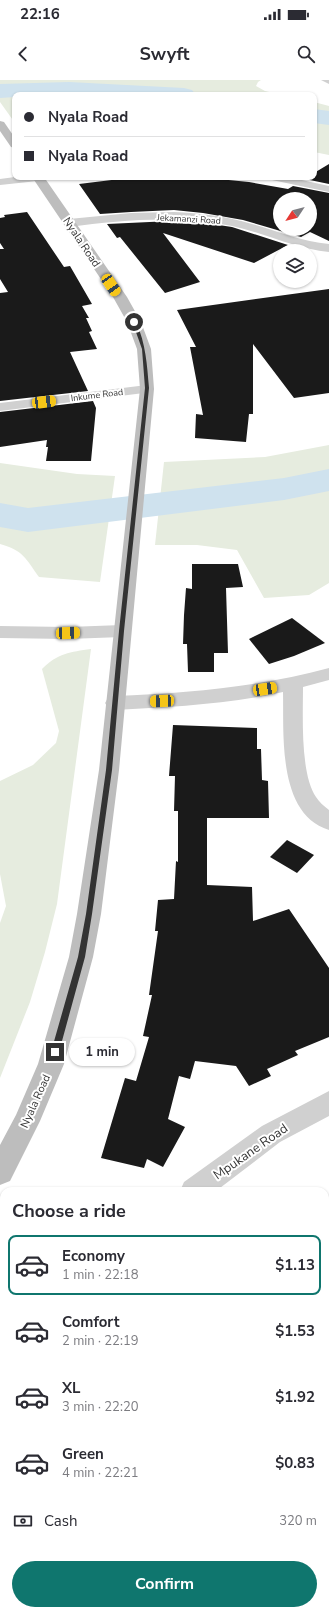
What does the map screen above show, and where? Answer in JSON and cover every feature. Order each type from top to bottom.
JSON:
[{"type":"street","points":[[3,128],[12,141]]},
{"type":"street","points":[[0,182],[16,180]]},
{"type":"street","name":"Nyala Road","points":[[0,1172],[27,1121],[51,1064],[81,957],[89,914],[108,778],[147,388],[146,359],[140,335],[120,297],[69,223],[43,180]]},
{"type":"street","points":[[286,180],[329,189]]},
{"type":"street","name":"Jekamanzi Road","points":[[69,223],[126,217],[204,218],[240,224],[310,246],[329,248]]},
{"type":"street","name":"Inkume Road","points":[[0,407],[147,388]]},
{"type":"street","points":[[0,632],[68,633],[122,631]]},
{"type":"street","points":[[115,702],[185,700],[222,696],[293,685],[329,674]]},
{"type":"street","points":[[293,685],[295,758],[300,782],[304,796],[314,809],[329,822]]},
{"type":"street","name":"Mpukane Road","points":[[199,1187],[270,1134],[329,1103]]},
{"type":"shaded area","points":[[0,80],[261,80],[256,86],[270,92],[12,92],[12,119],[0,102]]},
{"type":"shaded area","points":[[317,103],[329,106],[329,155],[317,153]]},
{"type":"shaded area","points":[[329,445],[329,583],[309,595],[264,598],[237,550],[197,545],[155,545],[164,462],[265,457]]},
{"type":"shaded area","points":[[0,463],[77,474],[115,476],[100,582],[39,577],[27,560],[19,552],[8,546],[0,544]]},
{"type":"shaded area","points":[[91,649],[57,904],[30,1002],[0,1078],[0,923],[6,906],[0,874],[0,781],[33,765],[56,743],[59,731],[42,669],[59,656]]},
{"type":"building","points":[[329,164],[329,184],[310,180],[317,180],[317,171]]},
{"type":"building","points":[[112,180],[229,180],[288,189],[293,186],[329,193],[329,241],[317,235],[317,192],[273,192],[273,229],[243,220],[203,213],[174,210],[100,214],[79,184]]},
{"type":"building","points":[[27,212],[64,267],[70,266],[92,304],[82,306],[89,318],[86,318],[92,331],[89,332],[97,349],[70,352],[88,391],[0,401],[0,293],[8,292],[0,279],[0,249],[4,249],[0,243],[0,218],[5,217],[4,215]]},
{"type":"building","points":[[171,221],[212,224],[232,227],[285,244],[273,244],[273,253],[254,263],[163,233],[200,282],[165,293],[120,237],[117,238],[107,224]]},
{"type":"building","points":[[329,289],[329,393],[294,398],[253,344],[253,414],[249,414],[246,442],[195,438],[196,414],[203,415],[190,347],[196,347],[177,310]]},
{"type":"building","points":[[93,401],[96,408],[91,461],[46,461],[48,447],[46,447],[47,440],[0,447],[0,412]]},
{"type":"building","points":[[192,564],[238,564],[243,587],[226,588],[228,653],[214,653],[214,672],[188,672],[187,644],[183,644],[184,615],[186,588],[192,589]]},
{"type":"building","points":[[292,618],[325,643],[294,656],[269,664],[249,639]]},
{"type":"building","points":[[173,725],[257,728],[257,749],[261,749],[262,780],[268,781],[269,818],[207,818],[207,885],[252,887],[253,921],[289,909],[329,968],[329,1037],[295,1051],[298,1055],[267,1069],[271,1076],[249,1086],[236,1066],[195,1061],[190,1079],[179,1076],[168,1119],[185,1127],[163,1167],[147,1159],[144,1168],[101,1158],[125,1078],[136,1081],[149,1037],[143,1036],[152,995],[149,995],[158,931],[155,931],[158,900],[174,899],[176,861],[178,862],[178,811],[174,811],[175,776],[169,776]]},
{"type":"building","points":[[287,840],[314,855],[297,873],[270,857]]},
{"type":"waterway","points":[[0,91],[92,89],[138,92]]},
{"type":"waterway","points":[[317,116],[329,118]]},
{"type":"waterway","points":[[0,515],[28,520],[284,489],[329,480]]},
{"type":"route","points":[[55,1052],[66,1017],[81,957],[89,914],[109,770],[147,388],[146,359],[140,335],[134,322]]}]
